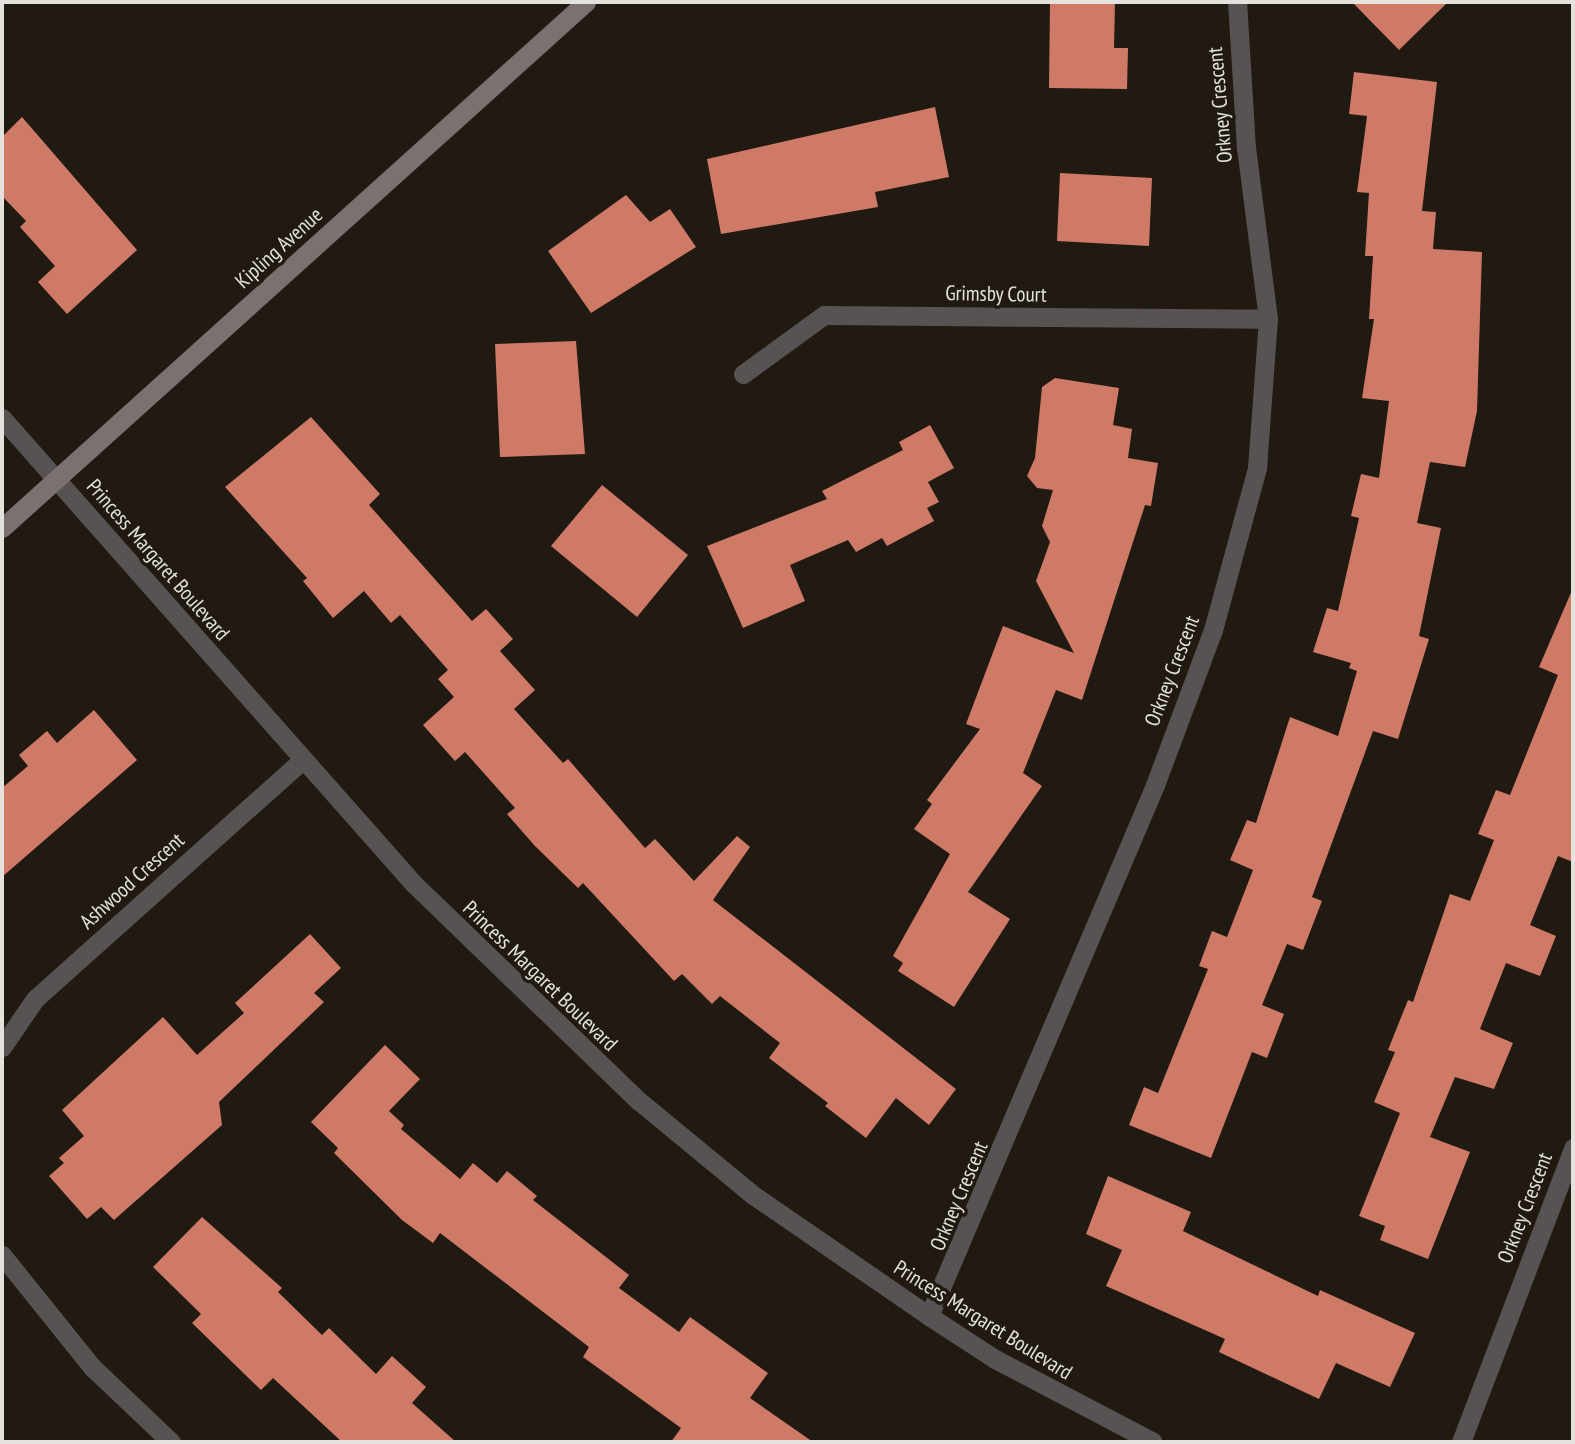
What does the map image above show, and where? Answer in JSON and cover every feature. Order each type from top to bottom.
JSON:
[{"type":"main road","name":"Kipling Avenue","points":[[2,528],[586,2]]},
{"type":"street","name":"Orkney Crescent","points":[[929,1316],[1124,861],[1213,630],[1257,468],[1268,319],[1245,148],[1237,2]]},
{"type":"street","name":"Grimsby Court","points":[[743,374],[824,315],[1268,319]]},
{"type":"street","name":"Princess Margaret Boulevard","points":[[2,418],[422,893],[639,1101],[753,1195],[929,1316],[1006,1366],[1153,1442]]},
{"type":"street","name":"Ashwood Crescent","points":[[2,1047],[35,999],[303,759]]},
{"type":"street","name":"Orkney Crescent","points":[[1461,1442],[1573,1148]]},
{"type":"street","points":[[2,1255],[92,1367],[171,1442]]},
{"type":"building","points":[[1050,2],[1115,2],[1114,48],[1128,48],[1127,89],[1049,88]]},
{"type":"building","points":[[1352,2],[1448,2],[1399,50]]},
{"type":"building","points":[[1354,72],[1437,82],[1422,211],[1436,212],[1433,249],[1482,252],[1477,411],[1465,467],[1430,462],[1417,523],[1441,528],[1419,636],[1429,639],[1398,739],[1373,731],[1312,897],[1322,901],[1303,950],[1287,944],[1262,1005],[1284,1014],[1267,1058],[1252,1052],[1211,1158],[1129,1125],[1144,1087],[1158,1093],[1208,969],[1199,966],[1212,931],[1227,937],[1253,870],[1230,860],[1247,820],[1256,823],[1290,717],[1338,736],[1357,671],[1349,668],[1351,663],[1313,652],[1327,608],[1338,611],[1359,518],[1351,516],[1361,474],[1379,478],[1389,401],[1362,398],[1374,319],[1369,319],[1373,256],[1365,256],[1369,193],[1357,192],[1367,116],[1349,114]]},
{"type":"building","points":[[935,107],[949,177],[875,192],[878,207],[721,234],[707,159]]},
{"type":"building","points":[[22,117],[137,250],[67,314],[38,282],[55,266],[20,227],[26,221],[2,196],[2,137]]},
{"type":"building","points":[[1060,173],[1152,178],[1149,246],[1057,241]]},
{"type":"building","points":[[626,195],[650,222],[670,209],[696,247],[591,313],[548,251]]},
{"type":"building","points":[[576,341],[585,454],[500,457],[495,344]]},
{"type":"building","points":[[1055,378],[1119,388],[1113,425],[1132,429],[1128,458],[1158,463],[1151,506],[1145,505],[1082,700],[1056,690],[1023,773],[1042,786],[968,892],[1010,919],[954,1007],[898,971],[903,963],[893,956],[950,854],[914,829],[932,804],[927,800],[980,729],[966,724],[1003,626],[1074,653],[1036,581],[1050,542],[1042,526],[1053,490],[1037,488],[1027,476],[1035,458],[1042,387]]},
{"type":"building","points":[[311,417],[380,494],[369,505],[472,621],[486,609],[513,639],[500,651],[535,690],[514,709],[563,763],[568,759],[645,848],[655,839],[694,881],[737,836],[750,847],[713,900],[956,1089],[929,1125],[896,1098],[866,1138],[825,1106],[828,1103],[769,1058],[780,1043],[720,996],[712,1004],[682,974],[674,981],[583,883],[578,888],[535,846],[507,814],[515,808],[465,752],[455,761],[423,725],[454,697],[438,679],[448,670],[400,615],[391,623],[364,591],[333,618],[303,581],[307,578],[225,487]]},
{"type":"building","points":[[930,425],[954,468],[928,482],[939,502],[927,508],[934,521],[887,546],[882,538],[856,552],[848,540],[790,565],[805,601],[743,628],[707,546],[827,499],[822,491],[903,450],[899,442]]},
{"type":"building","points":[[602,485],[688,555],[637,617],[551,546]]},
{"type":"building","points":[[1573,588],[1573,862],[1558,856],[1530,925],[1556,936],[1540,976],[1506,963],[1480,1029],[1513,1043],[1494,1089],[1455,1077],[1430,1137],[1470,1152],[1428,1259],[1380,1240],[1385,1226],[1359,1216],[1400,1113],[1374,1102],[1395,1052],[1388,1050],[1408,1000],[1413,1002],[1450,894],[1470,901],[1494,840],[1478,834],[1496,790],[1510,795],[1558,675],[1539,667]]},
{"type":"building","points":[[94,710],[137,760],[2,877],[2,788],[28,766],[19,755],[47,731],[57,743]]},
{"type":"building","points":[[310,934],[341,968],[314,993],[324,1002],[219,1102],[222,1125],[114,1220],[101,1207],[87,1219],[49,1176],[64,1163],[59,1158],[84,1136],[62,1110],[163,1017],[197,1055],[244,1013],[235,1003]]},
{"type":"building","points":[[385,1045],[420,1079],[389,1111],[404,1125],[401,1129],[460,1179],[473,1163],[497,1183],[507,1171],[537,1196],[533,1200],[629,1275],[619,1288],[679,1332],[690,1317],[768,1373],[750,1398],[813,1442],[671,1442],[681,1428],[583,1357],[589,1347],[440,1233],[433,1243],[402,1220],[334,1153],[338,1148],[311,1122]]},
{"type":"building","points":[[1108,1176],[1191,1212],[1183,1231],[1318,1296],[1320,1290],[1415,1333],[1390,1387],[1336,1363],[1319,1399],[1219,1352],[1225,1339],[1106,1286],[1122,1250],[1086,1234]]},
{"type":"building","points":[[202,1217],[282,1288],[278,1292],[322,1335],[329,1328],[376,1374],[392,1356],[426,1387],[412,1403],[456,1442],[342,1442],[273,1378],[261,1390],[192,1323],[201,1314],[153,1267]]}]
